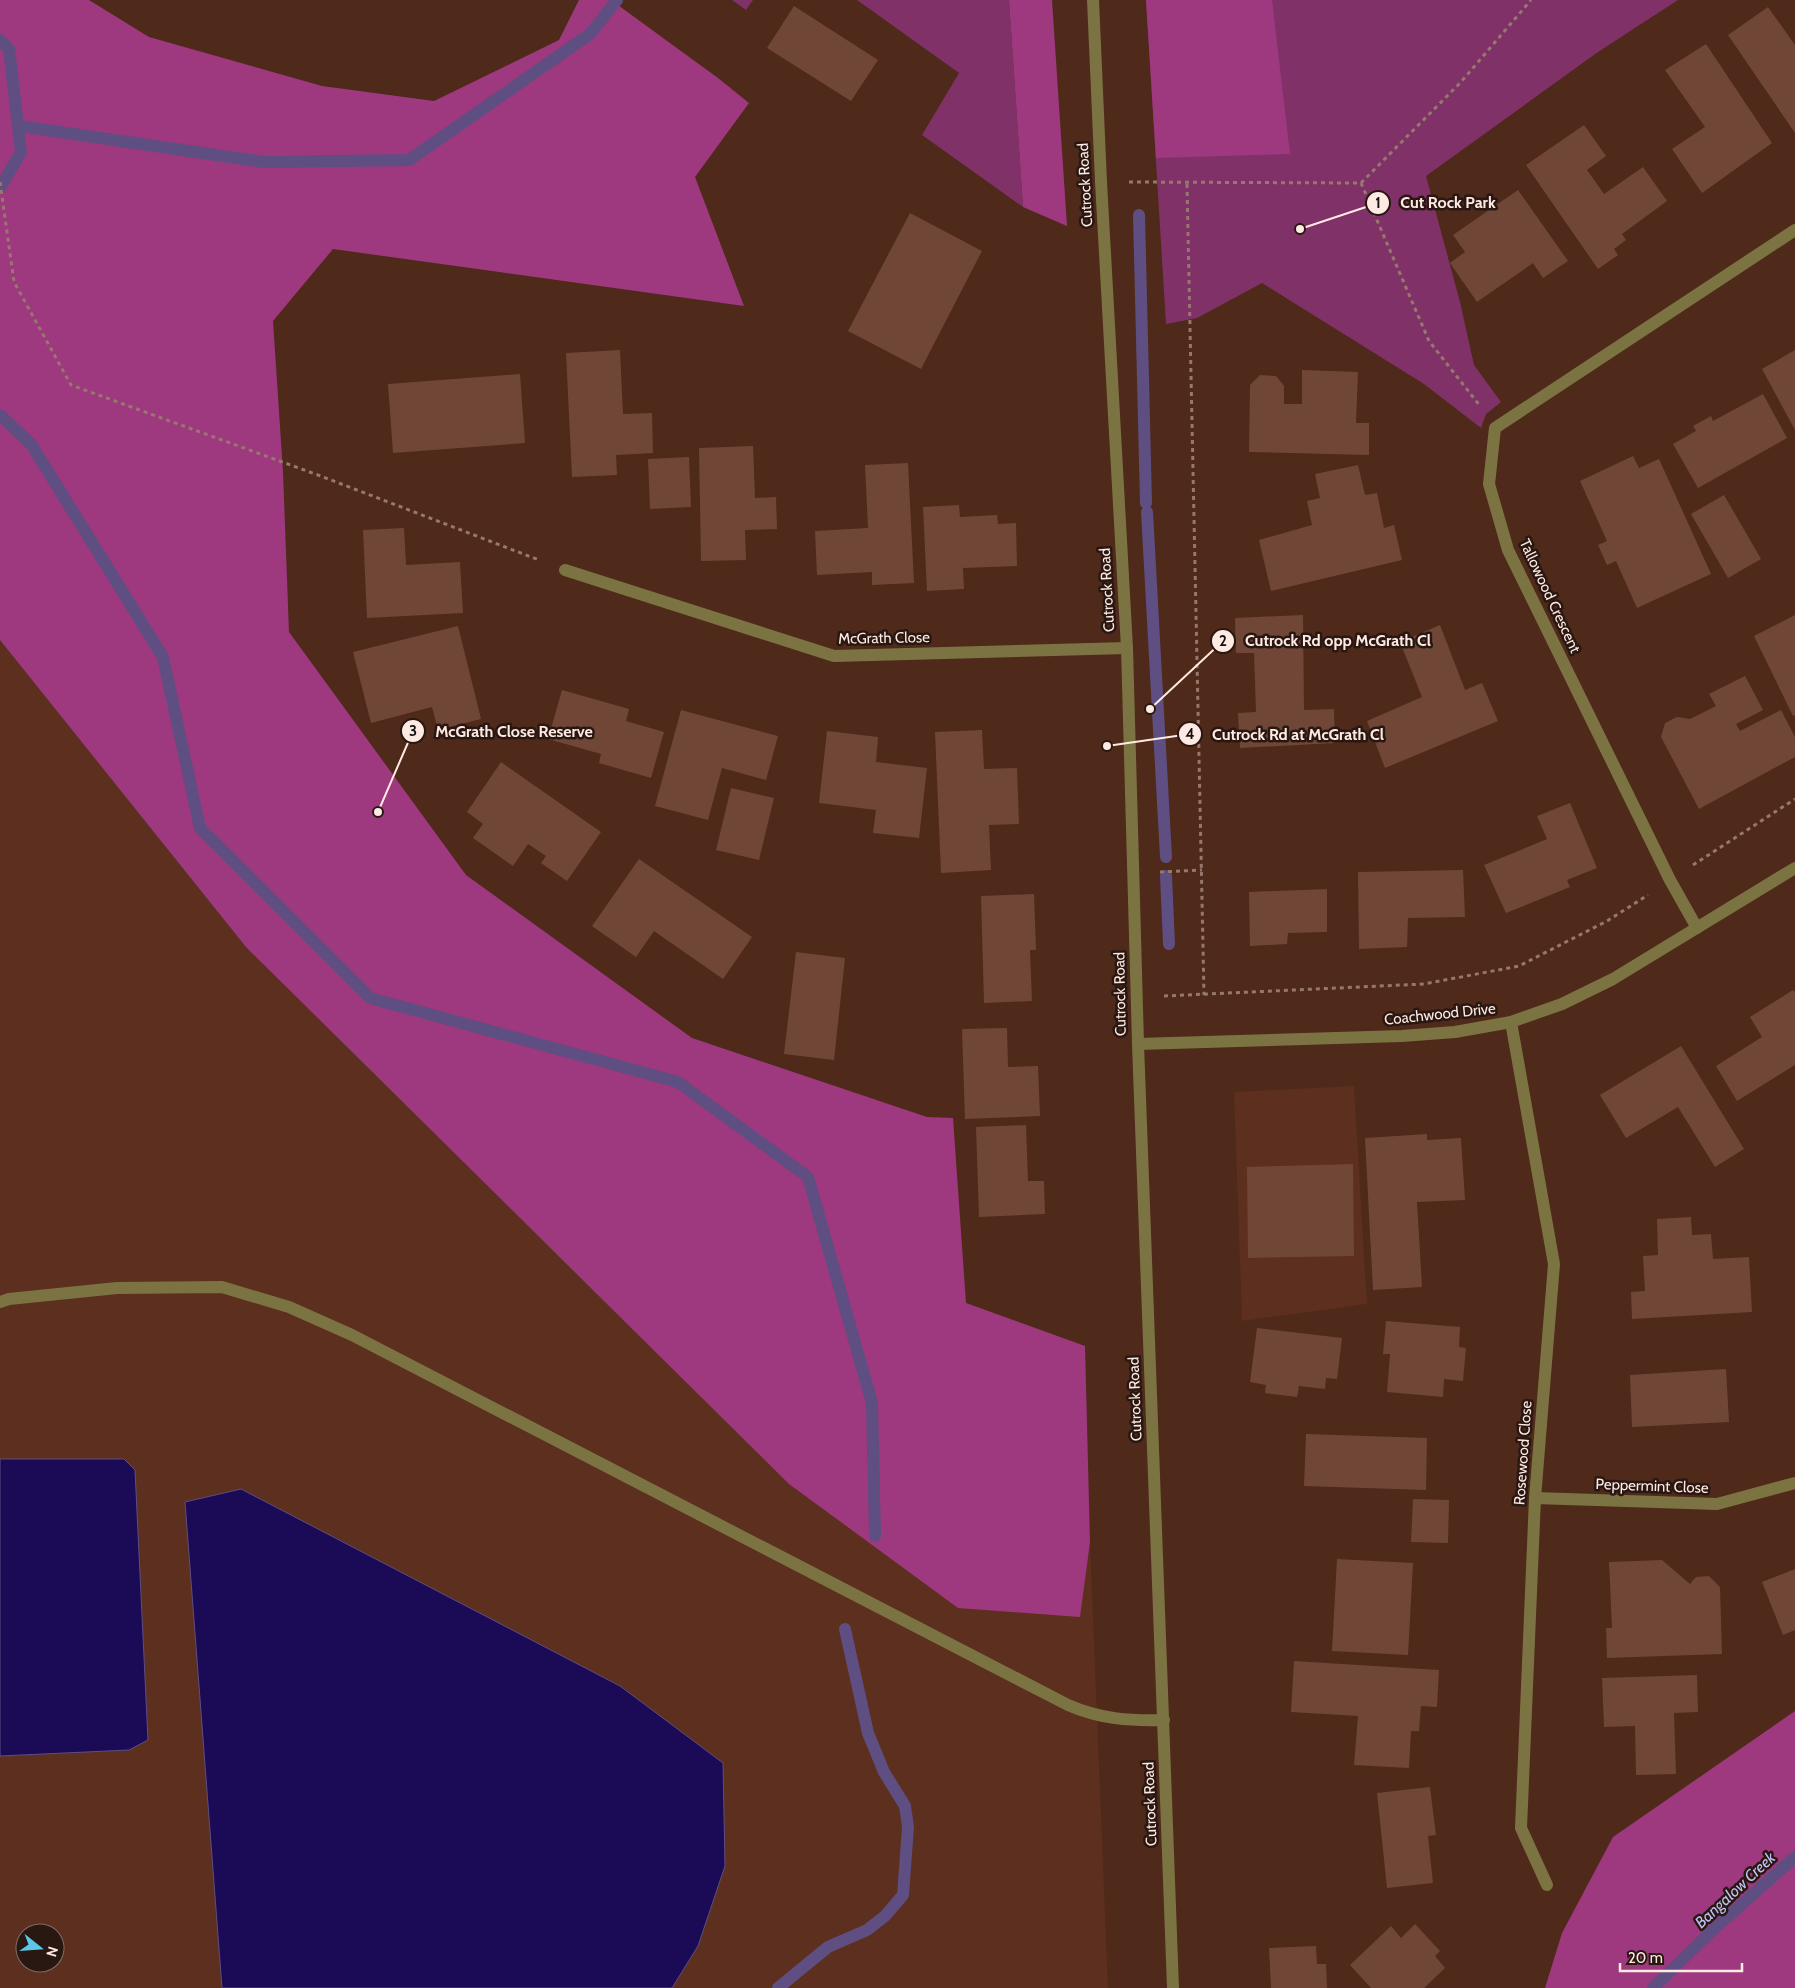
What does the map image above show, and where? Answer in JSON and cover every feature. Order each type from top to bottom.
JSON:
[{"type":"street","name":"Cutrock Road","points":[[1093,0],[1101,182],[1127,648],[1138,1044],[1173,1988]]},
{"type":"street","points":[[1495,428],[1795,230]]},
{"type":"street","name":"Tallowood Crescent","points":[[1495,428],[1489,484],[1508,550],[1670,880],[1697,928]]},
{"type":"street","name":"McGrath Close","points":[[565,570],[834,656],[1127,648]]},
{"type":"street","name":"Coachwood Drive","points":[[1138,1044],[1402,1036],[1455,1032],[1511,1022],[1562,1004],[1613,978],[1795,868]]},
{"type":"street","name":"Rosewood Close","points":[[1511,1022],[1554,1264],[1535,1498],[1521,1828],[1547,1885]]},
{"type":"street","points":[[0,1302],[9,1298],[117,1288],[222,1287],[289,1307],[352,1335],[1068,1705],[1087,1713],[1107,1718],[1135,1721],[1164,1720]]},
{"type":"street","name":"Peppermint Close","points":[[1535,1498],[1717,1504],[1795,1483]]},
{"type":"path","points":[[1101,182],[1187,184],[1362,183],[1461,82],[1531,0]]},
{"type":"path","points":[[0,182],[14,282],[71,385],[318,475],[565,570]]},
{"type":"path","points":[[1362,183],[1429,341],[1495,428]]},
{"type":"path","points":[[1187,184],[1204,995]]},
{"type":"path","points":[[1137,996],[1204,995],[1424,984],[1518,966],[1607,921],[1795,799]]},
{"type":"path","points":[[1133,874],[1202,870]]},
{"type":"shaded area","points":[[0,0],[89,0],[149,37],[322,86],[434,101],[559,40],[579,0],[611,0],[749,103],[695,177],[744,306],[333,249],[273,321],[283,472],[289,632],[466,875],[692,1038],[927,1117],[953,1118],[966,1303],[1085,1346],[1090,1542],[1080,1617],[958,1608],[789,1484],[246,947],[0,640]]},
{"type":"shaded area","points":[[732,0],[753,0],[746,10]]},
{"type":"shaded area","points":[[857,0],[1009,0],[1023,207],[922,135],[959,73]]},
{"type":"shaded area","points":[[1009,0],[1052,0],[1067,226],[1023,207]]},
{"type":"shaded area","points":[[1146,0],[1678,0],[1598,52],[1426,176],[1460,302],[1474,365],[1501,402],[1486,414],[1481,428],[1424,384],[1262,283],[1197,318],[1166,324]]},
{"type":"shaded area","points":[[1146,0],[1272,0],[1290,154],[1156,158]]},
{"type":"shaded area","points":[[0,340],[271,749],[1090,1542],[1108,1988],[0,1988]]},
{"type":"shaded area","points":[[1354,1086],[1367,1304],[1242,1321],[1234,1092]]},
{"type":"shaded area","points":[[0,1459],[124,1459],[135,1470],[148,1740],[129,1750],[0,1756]]},
{"type":"shaded area","points":[[241,1489],[620,1686],[723,1763],[725,1866],[698,1946],[672,1988],[222,1988],[185,1502]]},
{"type":"shaded area","points":[[1795,1711],[1795,1988],[1545,1988],[1562,1933],[1613,1837]]},
{"type":"building","points":[[794,6],[878,60],[851,101],[767,48]]},
{"type":"building","points":[[1768,7],[1795,45],[1795,133],[1728,35]]},
{"type":"building","points":[[1706,44],[1772,143],[1702,193],[1672,149],[1705,127],[1665,70]]},
{"type":"building","points":[[1584,125],[1606,156],[1587,170],[1604,194],[1643,167],[1667,201],[1622,234],[1626,240],[1614,249],[1618,255],[1598,269],[1526,165]]},
{"type":"building","points":[[1518,190],[1568,261],[1543,278],[1533,263],[1477,302],[1450,263],[1465,252],[1453,235]]},
{"type":"building","points":[[910,213],[982,251],[921,369],[848,331]]},
{"type":"building","points":[[620,350],[623,414],[652,413],[653,453],[616,455],[617,475],[572,477],[566,353]]},
{"type":"building","points":[[1795,350],[1795,430],[1762,369]]},
{"type":"building","points":[[1302,370],[1358,372],[1356,423],[1369,423],[1369,455],[1249,452],[1250,385],[1260,375],[1276,376],[1284,386],[1284,404],[1302,404]]},
{"type":"building","points":[[520,374],[525,443],[393,453],[388,384]]},
{"type":"building","points":[[1763,394],[1787,438],[1698,488],[1673,444],[1696,431],[1693,426],[1711,416],[1713,421]]},
{"type":"building","points":[[753,446],[755,498],[776,497],[777,529],[745,530],[746,560],[701,561],[699,448]]},
{"type":"building","points":[[1633,456],[1639,468],[1659,459],[1711,574],[1637,608],[1616,561],[1607,565],[1598,545],[1607,541],[1580,481]]},
{"type":"building","points":[[689,457],[691,507],[650,509],[648,459]]},
{"type":"building","points":[[908,463],[914,583],[872,585],[872,572],[817,575],[815,531],[868,528],[865,465]]},
{"type":"building","points":[[1358,465],[1365,495],[1377,493],[1384,528],[1394,525],[1402,560],[1271,591],[1259,540],[1312,525],[1307,501],[1320,498],[1315,474]]},
{"type":"building","points":[[1724,495],[1761,559],[1728,578],[1691,514]]},
{"type":"building","points":[[959,505],[960,517],[997,515],[998,524],[1016,523],[1017,566],[963,568],[964,589],[927,591],[923,507]]},
{"type":"building","points":[[404,528],[406,565],[460,562],[463,613],[367,618],[363,530]]},
{"type":"building","points":[[1303,615],[1304,710],[1334,709],[1335,743],[1240,748],[1238,713],[1256,712],[1254,653],[1236,653],[1235,618]]},
{"type":"building","points":[[1795,615],[1795,715],[1793,716],[1754,636]]},
{"type":"building","points":[[1440,625],[1465,690],[1482,683],[1498,721],[1385,768],[1367,721],[1422,697],[1400,642]]},
{"type":"building","points":[[458,626],[481,719],[438,730],[432,707],[371,723],[353,652]]},
{"type":"building","points":[[1745,676],[1763,710],[1736,724],[1740,731],[1781,710],[1795,737],[1795,757],[1699,809],[1661,737],[1665,723],[1677,717],[1690,719],[1716,706],[1709,694]]},
{"type":"building","points":[[562,690],[629,709],[626,721],[664,732],[651,778],[599,763],[601,754],[548,739]]},
{"type":"building","points":[[681,710],[778,736],[766,780],[722,768],[708,820],[655,806]]},
{"type":"building","points":[[982,730],[984,769],[1017,768],[1019,824],[989,825],[991,870],[941,873],[935,732]]},
{"type":"building","points":[[827,731],[878,737],[876,762],[927,768],[919,838],[873,833],[876,810],[819,803]]},
{"type":"building","points":[[501,762],[601,832],[567,881],[541,863],[546,856],[528,844],[513,866],[473,838],[483,824],[467,812]]},
{"type":"building","points":[[731,788],[774,798],[759,860],[716,850]]},
{"type":"building","points":[[1570,803],[1597,868],[1567,880],[1570,887],[1506,913],[1484,865],[1547,839],[1537,816]]},
{"type":"building","points":[[639,859],[752,937],[723,979],[654,931],[636,957],[592,926]]},
{"type":"building","points":[[1463,870],[1465,917],[1408,918],[1407,947],[1359,949],[1358,872]]},
{"type":"building","points":[[1327,889],[1327,932],[1288,933],[1287,944],[1250,946],[1249,892]]},
{"type":"building","points":[[1034,894],[1036,950],[1030,950],[1032,1001],[984,1003],[981,896]]},
{"type":"building","points":[[796,952],[845,958],[834,1060],[784,1054]]},
{"type":"building","points":[[1793,990],[1795,992],[1795,1065],[1737,1101],[1716,1066],[1762,1037],[1750,1017]]},
{"type":"building","points":[[1007,1028],[1008,1067],[1038,1066],[1040,1116],[965,1119],[962,1029]]},
{"type":"building","points":[[1681,1046],[1744,1149],[1715,1167],[1678,1107],[1626,1138],[1600,1095]]},
{"type":"building","points":[[1026,1125],[1028,1181],[1044,1181],[1045,1214],[979,1217],[976,1127]]},
{"type":"building","points":[[1427,1134],[1427,1140],[1461,1138],[1465,1200],[1417,1202],[1422,1287],[1373,1290],[1365,1138]]},
{"type":"building","points":[[1353,1164],[1354,1256],[1248,1258],[1247,1167]]},
{"type":"building","points":[[1691,1217],[1692,1235],[1711,1234],[1713,1259],[1749,1257],[1752,1312],[1632,1319],[1631,1292],[1645,1291],[1643,1256],[1658,1255],[1657,1219]]},
{"type":"building","points":[[1386,1321],[1460,1327],[1459,1347],[1466,1348],[1463,1381],[1444,1379],[1443,1397],[1387,1392],[1390,1354],[1383,1354]]},
{"type":"building","points":[[1257,1328],[1342,1338],[1337,1379],[1326,1378],[1325,1389],[1299,1386],[1297,1397],[1265,1393],[1266,1385],[1250,1382]]},
{"type":"building","points":[[1726,1369],[1729,1422],[1632,1427],[1630,1375]]},
{"type":"building","points":[[1306,1434],[1427,1438],[1426,1490],[1304,1486]]},
{"type":"building","points":[[1413,1499],[1449,1500],[1448,1543],[1411,1542]]},
{"type":"building","points":[[1337,1559],[1413,1563],[1408,1655],[1332,1651]]},
{"type":"building","points":[[1662,1560],[1690,1584],[1696,1577],[1709,1576],[1720,1587],[1722,1654],[1607,1658],[1606,1628],[1612,1628],[1609,1562]]},
{"type":"building","points":[[1795,1569],[1795,1630],[1783,1635],[1762,1582]]},
{"type":"building","points":[[1294,1661],[1439,1670],[1437,1707],[1421,1706],[1419,1731],[1411,1731],[1409,1768],[1354,1765],[1358,1716],[1291,1712]]},
{"type":"building","points":[[1697,1675],[1698,1712],[1674,1713],[1676,1774],[1636,1775],[1635,1726],[1604,1727],[1602,1678]]},
{"type":"building","points":[[1430,1787],[1436,1835],[1428,1836],[1433,1883],[1387,1888],[1377,1793]]},
{"type":"building","points":[[1415,1924],[1440,1951],[1435,1956],[1445,1968],[1424,1988],[1371,1988],[1350,1965],[1391,1926],[1401,1938]]},
{"type":"building","points":[[1316,1946],[1317,1964],[1326,1964],[1327,1988],[1271,1988],[1269,1948]]},
{"type":"waterway","points":[[19,126],[264,162],[409,160],[590,34],[617,0]]},
{"type":"waterway","points":[[0,40],[9,49],[21,152],[0,188]]},
{"type":"waterway","points":[[1139,215],[1146,503]]},
{"type":"waterway","points":[[0,415],[31,444],[163,657],[200,828],[370,998],[678,1082],[808,1177],[872,1403],[875,1536]]},
{"type":"waterway","points":[[1147,512],[1166,857]]},
{"type":"waterway","points":[[1166,876],[1169,944]]},
{"type":"waterway","points":[[778,1988],[828,1947],[867,1930],[885,1916],[903,1895],[908,1827],[905,1806],[884,1772],[868,1733],[845,1629]]},
{"type":"waterway","name":"Bangalow Creek","points":[[1653,1988],[1716,1927],[1795,1857]]},
{"type":"place","name":"Cut Rock Park","points":[[1300,229]]},
{"type":"place","name":"Cutrock Rd opp McGrath Cl","points":[[1150,709]]},
{"type":"place","name":"Cutrock Rd at McGrath Cl","points":[[1107,746]]},
{"type":"place","name":"McGrath Close Reserve","points":[[378,812]]}]
